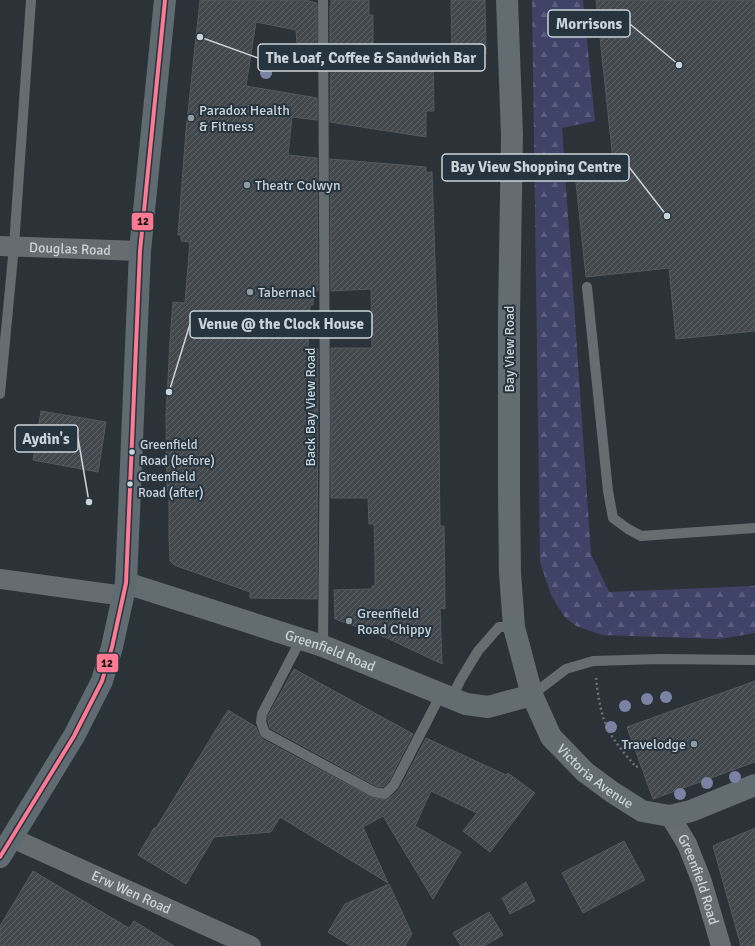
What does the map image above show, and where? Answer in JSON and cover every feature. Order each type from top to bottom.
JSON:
[{"type":"main road","points":[[0,857],[74,736],[102,681],[112,647],[125,590],[140,252],[164,0]]},
{"type":"main road","name":"Bay View Road","points":[[507,0],[512,135],[509,316],[510,573],[514,627],[532,695]]},
{"type":"main road","name":"Greenfield Road","points":[[125,590],[323,646],[466,704],[488,707],[532,695]]},
{"type":"main road","name":"Victoria Avenue","points":[[532,695],[551,737],[585,772],[642,812],[670,816],[691,811],[755,785]]},
{"type":"street","name":"Douglas Road","points":[[7,246],[140,252]]},
{"type":"street","points":[[0,579],[125,590]]},
{"type":"street","name":"Greenfield Road","points":[[670,816],[687,844],[702,882],[721,946]]},
{"type":"street","name":"Erw Wen Road","points":[[12,838],[251,946]]},
{"type":"lane","points":[[0,394],[7,246],[30,0]]},
{"type":"lane","name":"Back Bay View Road","points":[[323,0],[325,424],[323,646]]},
{"type":"lane","points":[[587,287],[608,491],[613,518],[628,529],[642,536],[755,528]]},
{"type":"lane","points":[[301,639],[262,714],[261,722],[265,733],[374,792],[385,794],[394,785],[446,697],[461,679],[478,650],[499,627],[514,627]]},
{"type":"lane","points":[[532,695],[566,669],[593,661],[660,659],[755,660]]},
{"type":"path","points":[[593,661],[600,705],[607,727],[621,750],[636,767],[641,766]]},
{"type":"green space","points":[[532,0],[583,0],[595,121],[562,128],[591,554],[609,592],[755,586],[755,633],[720,639],[602,635],[576,626],[564,616],[551,595],[540,562]]},
{"type":"building","points":[[200,0],[305,0],[317,3],[317,46],[297,43],[296,30],[256,22],[246,86],[317,98],[317,120],[292,117],[288,155],[317,158],[318,291],[314,291],[313,305],[310,305],[308,349],[318,349],[317,599],[250,598],[250,592],[174,565],[170,561],[166,417],[170,341],[173,302],[185,303],[190,242],[181,241],[181,235],[178,235],[186,131]]},
{"type":"building","points":[[331,0],[369,0],[369,15],[373,15],[373,59],[433,58],[434,111],[426,111],[426,137],[330,122]]},
{"type":"building","points":[[451,0],[485,0],[486,54],[452,54]]},
{"type":"building","points":[[596,0],[755,0],[755,331],[676,339],[669,268],[586,277],[574,164],[613,160]]},
{"type":"building","points":[[330,159],[426,167],[426,173],[432,172],[438,347],[440,526],[444,526],[445,609],[440,608],[442,664],[387,638],[335,619],[334,590],[372,589],[372,586],[375,586],[375,557],[374,524],[369,524],[368,498],[331,498],[331,348],[372,348],[371,289],[331,291]]},
{"type":"building","points":[[41,411],[106,422],[98,472],[33,460]]},
{"type":"building","points":[[294,669],[413,734],[389,781],[383,787],[376,786],[270,728],[268,716]]},
{"type":"building","name":"Travelodge","points":[[755,681],[755,762],[653,799],[627,727]]},
{"type":"building","points":[[228,710],[256,727],[262,739],[373,798],[387,800],[399,790],[426,738],[506,775],[508,773],[535,793],[490,852],[463,831],[477,813],[431,791],[415,826],[461,852],[433,899],[383,816],[363,827],[388,883],[280,817],[271,832],[214,837],[186,884],[138,855]]},
{"type":"building","points":[[755,828],[755,946],[741,946],[713,846]]},
{"type":"building","points":[[624,841],[645,880],[583,913],[562,873]]},
{"type":"building","points":[[33,871],[129,928],[134,921],[174,946],[0,946],[0,926]]},
{"type":"building","points":[[526,882],[535,901],[510,914],[502,898]]},
{"type":"building","points":[[389,884],[412,934],[405,946],[351,946],[328,932],[345,904]]},
{"type":"building","points":[[489,912],[503,935],[484,946],[461,946],[453,933]]},
{"type":"transit line","name":"12","points":[[0,857],[74,736],[102,681],[112,647],[126,583],[140,251],[165,0]]},
{"type":"place","name":"The Loaf, Coffee & Sandwich Bar","points":[[200,37]]},
{"type":"place","name":"Morrisons","points":[[679,65]]},
{"type":"place","name":"Paradox Health & Fitness","points":[[191,118]]},
{"type":"place","name":"Theatr Colwyn","points":[[247,185]]},
{"type":"place","name":"Bay View Shopping Centre","points":[[667,216]]},
{"type":"place","name":"Tabernacl","points":[[250,292]]},
{"type":"place","name":"Venue @ the Clock House","points":[[169,392]]},
{"type":"place","name":"Greenfield Road (before)","points":[[132,452]]},
{"type":"place","name":"Greenfield Road (after)","points":[[130,484]]},
{"type":"place","name":"Aydin's","points":[[89,502]]},
{"type":"place","name":"Greenfield Road Chippy","points":[[349,621]]},
{"type":"place","name":"Travelodge","points":[[694,744]]}]
